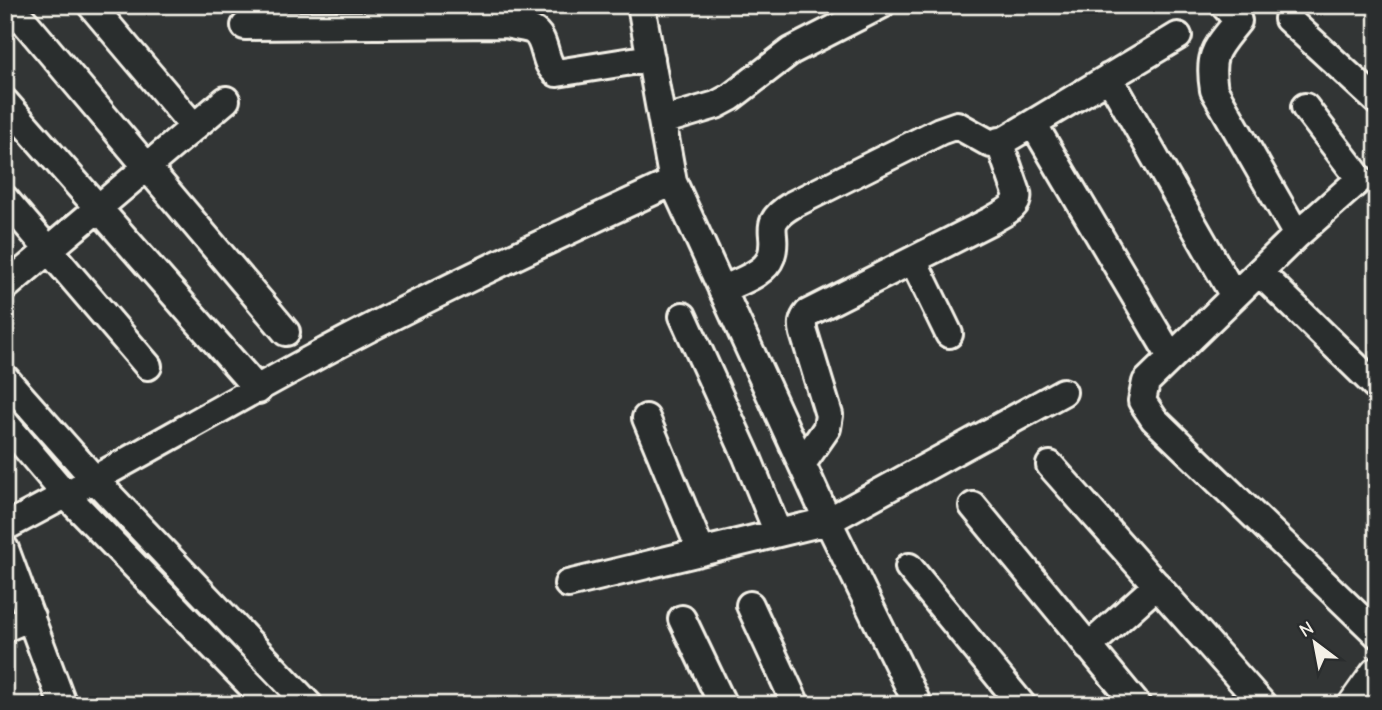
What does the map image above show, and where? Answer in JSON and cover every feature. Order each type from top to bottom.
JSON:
[{"type":"main road","points":[[1355,705],[1377,674]]},
{"type":"street","points":[[91,5],[194,127]]},
{"type":"street","points":[[641,5],[673,183],[828,521],[918,705]]},
{"type":"street","points":[[662,121],[716,105],[731,97],[791,51],[881,5]]},
{"type":"street","points":[[1224,5],[1238,21],[1214,52],[1211,71],[1213,90],[1297,235]]},
{"type":"street","points":[[245,26],[274,15],[505,14],[537,33],[547,64],[557,74],[650,58]]},
{"type":"street","points":[[1288,19],[1377,101]]},
{"type":"street","points":[[24,22],[286,332]]},
{"type":"street","points":[[722,290],[762,270],[771,256],[773,225],[778,214],[792,205],[957,125],[991,144],[999,141],[1034,125],[1178,36]]},
{"type":"street","points":[[1109,77],[1234,296]]},
{"type":"street","points":[[5,287],[226,100]]},
{"type":"street","points":[[5,102],[258,390]]},
{"type":"street","points":[[1305,107],[1360,180],[1297,235],[1146,382],[1142,401],[1154,419],[1377,634]]},
{"type":"street","points":[[1034,125],[1171,357]]},
{"type":"street","points":[[802,464],[827,428],[829,415],[802,325],[807,313],[1015,205],[1017,192],[999,141]]},
{"type":"street","points":[[5,527],[96,481],[311,359],[456,285],[673,183]]},
{"type":"street","points":[[5,199],[148,366]]},
{"type":"street","points":[[913,260],[949,334]]},
{"type":"street","points":[[1259,272],[1377,387]]},
{"type":"street","points":[[683,316],[778,533]]},
{"type":"street","points":[[5,378],[96,481],[309,705]]},
{"type":"street","points":[[568,584],[828,521],[1063,392]]},
{"type":"street","points":[[646,418],[701,551]]},
{"type":"street","points":[[5,424],[66,495],[270,705]]},
{"type":"street","points":[[1050,465],[1263,705]]},
{"type":"street","points":[[973,506],[1088,647],[1125,701]]},
{"type":"street","points":[[5,549],[63,705]]},
{"type":"street","points":[[909,567],[1022,705]]},
{"type":"street","points":[[1088,647],[1157,585]]},
{"type":"street","points":[[750,605],[796,705]]},
{"type":"street","points":[[5,628],[31,617]]},
{"type":"street","points":[[682,619],[723,705]]}]
